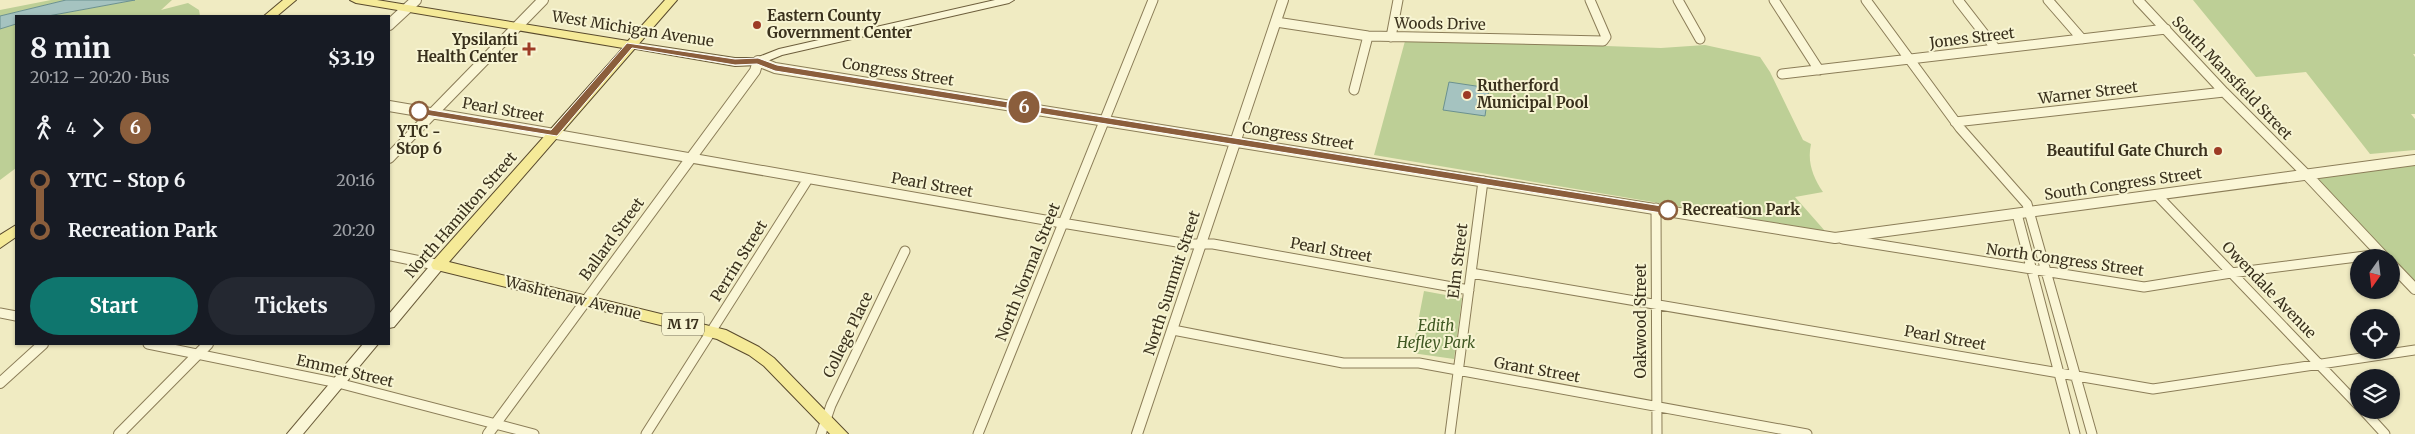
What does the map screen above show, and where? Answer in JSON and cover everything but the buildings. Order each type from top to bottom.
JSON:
[{"type":"main road","points":[[271,15],[290,0]]},
{"type":"main road","name":"West Michigan Avenue","points":[[356,0],[410,3],[634,42],[735,62],[758,61],[779,52],[1010,0]]},
{"type":"main road","name":"North Hamilton Street","points":[[390,322],[670,0]]},
{"type":"main road","points":[[0,243],[15,231]]},
{"type":"main road","name":"Washtenaw Avenue","points":[[438,266],[712,331],[738,342],[764,358],[824,427],[840,434]]},
{"type":"main road","points":[[294,434],[370,345]]},
{"type":"street","points":[[390,157],[543,0]]},
{"type":"street","name":"North Normal Street","points":[[978,434],[1153,0]]},
{"type":"street","name":"North Summit Street","points":[[1137,434],[1284,0]]},
{"type":"street","points":[[1392,37],[1398,0]]},
{"type":"street","name":"Woods Drive","points":[[1276,22],[1368,36],[1603,41],[1606,37],[1590,0]]},
{"type":"street","points":[[1678,0],[1700,39]]},
{"type":"street","points":[[1774,0],[1819,70]]},
{"type":"street","points":[[1866,0],[1955,122],[2027,204],[2092,434]]},
{"type":"street","points":[[1958,0],[1996,49]]},
{"type":"street","points":[[2048,0],[2082,39]]},
{"type":"street","name":"South Mansfield Street","points":[[2138,0],[2224,92],[2307,175]]},
{"type":"street","points":[[390,24],[410,3]]},
{"type":"street","name":"Jones Street","points":[[1782,74],[2166,29]]},
{"type":"street","points":[[1354,90],[1368,36]]},
{"type":"street","name":"Congress Street","points":[[758,61],[775,68],[1835,238]]},
{"type":"street","name":"Ballard Street","points":[[488,434],[755,71],[758,61]]},
{"type":"street","name":"Warner Street","points":[[1955,122],[2224,92]]},
{"type":"street","name":"Pearl Street","points":[[390,106],[1062,223],[1200,244],[1213,244],[1469,290]]},
{"type":"street","name":"South Congress Street","points":[[1835,238],[2415,160]]},
{"type":"street","points":[[2307,175],[2376,249]]},
{"type":"street","name":"Perrin Street","points":[[646,434],[808,179]]},
{"type":"street","name":"Elm Street","points":[[1450,434],[1483,181]]},
{"type":"street","name":"Owendale Avenue","points":[[2157,195],[2350,397]]},
{"type":"street","name":"Oakwood Street","points":[[1656,208],[1657,434]]},
{"type":"street","points":[[2017,214],[2075,434]]},
{"type":"street","name":"North Congress Street","points":[[1835,238],[2033,271],[2144,287],[2231,272],[2350,259]]},
{"type":"street","name":"College Place","points":[[824,427],[831,405],[905,251]]},
{"type":"street","name":"Washtenaw Avenue","points":[[390,255],[438,266]]},
{"type":"street","name":"Pearl Street","points":[[1471,273],[2163,390],[2415,350]]},
{"type":"street","points":[[2400,273],[2415,289]]},
{"type":"street","points":[[0,313],[15,316]]},
{"type":"street","name":"Grant Street","points":[[1173,330],[1343,362],[1363,364],[1405,361],[1807,434]]},
{"type":"street","points":[[0,383],[42,345]]},
{"type":"street","name":"Emmet Street","points":[[153,345],[338,383],[534,434]]},
{"type":"street","points":[[119,434],[207,345]]},
{"type":"street","points":[[2372,419],[2386,434]]},
{"type":"green space","points":[[51,0],[66,0],[0,16],[0,10]]},
{"type":"green space","points":[[135,0],[172,0],[161,10],[188,3],[199,10],[200,15],[53,15]]},
{"type":"green space","points":[[2193,0],[2415,0],[2415,54],[2413,54],[2415,57],[2415,114],[2411,114],[2415,119],[2415,150],[2370,154],[2306,72],[2256,77]]},
{"type":"green space","points":[[15,24],[15,169],[0,180],[0,29]]},
{"type":"green space","name":"Recreation Park","points":[[1405,41],[1465,41],[1661,48],[1705,45],[1760,57],[1770,72],[1803,140],[1811,144],[1810,157],[1812,169],[1816,181],[1823,192],[1795,197],[1825,231],[1374,155]]},
{"type":"green space","points":[[2415,164],[2415,282],[2400,266],[2400,249],[2384,249],[2318,180],[2321,177]]},
{"type":"green space","name":"Edith Hefley Park","points":[[1424,291],[1462,298],[1454,359],[1412,353]]},
{"type":"water","points":[[66,0],[135,0],[53,15],[15,15],[15,24],[0,29],[0,16]]},
{"type":"water","name":"Rutherford Municipal Pool","points":[[1449,82],[1489,88],[1485,116],[1443,110]]},
{"type":"bus line","name":"6","points":[[419,111],[554,134],[630,45],[735,62],[758,61],[775,68],[1668,210]]},
{"type":"place","name":"Eastern County Government Center","points":[[757,25]]},
{"type":"place","name":"Ypsilanti Health Center","points":[[529,49]]},
{"type":"place","name":"Rutherford Municipal Pool","points":[[1467,95]]},
{"type":"place","name":"YTC - Stop 6","points":[[419,111]]},
{"type":"place","name":"Beautiful Gate Church","points":[[2218,151]]},
{"type":"place","name":"Recreation Park","points":[[1668,210]]}]
